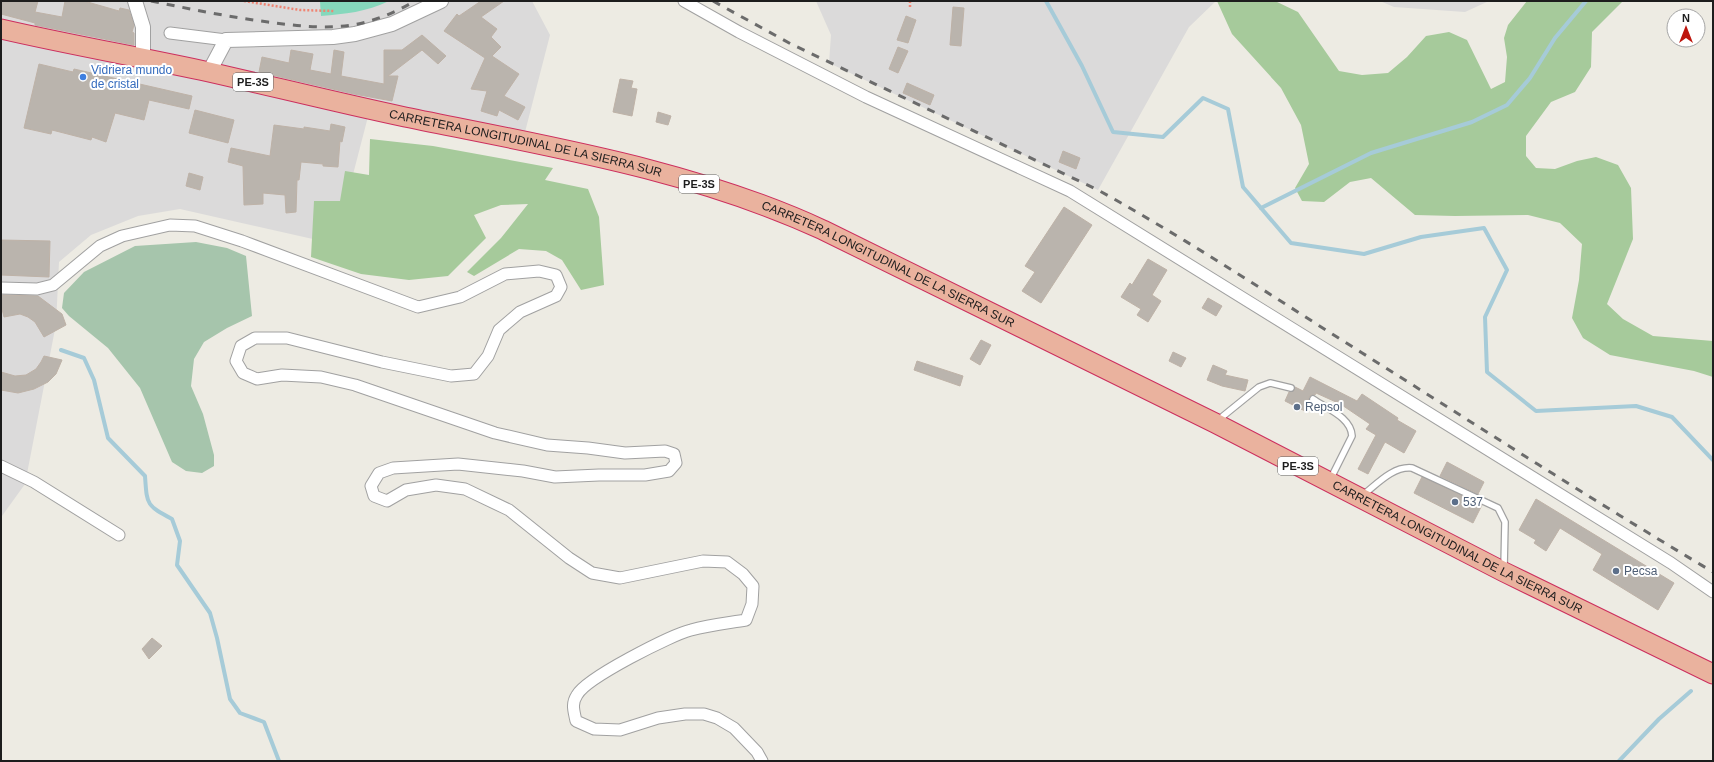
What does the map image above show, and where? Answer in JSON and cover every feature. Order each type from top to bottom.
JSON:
[{"type":"highway","name":"CARRETERA LONGITUDINAL DE LA SIERRA SUR","points":[[1,29],[209,72],[402,116],[593,156],[663,173],[733,194],[794,217],[829,233],[1215,423],[1504,572],[1713,674]]},
{"type":"street","points":[[135,1],[143,27],[143,58]]},
{"type":"street","points":[[170,33],[226,40],[332,37],[355,34],[392,24],[441,1]]},
{"type":"street","points":[[684,1],[739,32],[866,97],[1070,191],[1671,563],[1713,592]]},
{"type":"street","points":[[209,72],[226,40]]},
{"type":"street","points":[[1,288],[37,289],[53,285],[100,246],[122,236],[170,225],[195,226],[242,241],[418,307],[460,297],[505,274],[539,271],[556,275],[561,287],[556,296],[520,312],[499,330],[488,356],[474,374],[451,376],[382,362],[287,338],[254,338],[241,346],[236,361],[243,373],[257,379],[282,375],[321,377],[355,385],[495,433],[547,445],[625,453],[665,451],[674,454],[676,463],[669,471],[645,475],[599,475],[555,478],[523,471],[458,464],[393,468],[379,473],[371,486],[374,496],[387,501],[406,490],[436,485],[466,489],[509,510],[568,558],[592,573],[620,578],[703,561],[727,562],[743,574],[753,586],[752,604],[746,620],[690,630],[642,651],[594,679],[577,693],[572,705],[576,721],[594,729],[620,730],[658,718],[685,714],[704,714],[717,718],[734,728],[757,752],[762,761]]},
{"type":"street","points":[[1,466],[34,482],[118,534]]},
{"type":"lane","points":[[1215,423],[1258,386],[1270,383],[1291,388]]},
{"type":"lane","points":[[1313,399],[1347,421],[1352,429],[1352,436],[1329,482]]},
{"type":"lane","points":[[1359,498],[1398,468],[1405,467],[1412,468],[1498,508],[1505,522],[1504,572]]},
{"type":"path","points":[[244,1],[300,10],[334,11]]},
{"type":"path","points":[[910,1],[910,8]]},
{"type":"shaded area","points":[[1,1],[532,1],[550,35],[525,132],[371,105],[335,244],[180,209],[138,216],[91,235],[59,262],[56,324],[25,484],[2,516]]},
{"type":"shaded area","points":[[816,1],[1216,1],[1189,27],[1098,190],[829,63],[831,35]]},
{"type":"shaded area","points":[[1380,1],[1489,1],[1465,12],[1394,7]]},
{"type":"green space","points":[[320,1],[389,1],[364,10],[321,16]]},
{"type":"green space","points":[[1217,1],[1275,1],[1298,12],[1339,71],[1362,75],[1388,73],[1407,57],[1426,36],[1449,32],[1467,40],[1491,89],[1505,82],[1507,57],[1504,38],[1508,25],[1527,1],[1623,1],[1592,32],[1591,67],[1575,92],[1551,102],[1526,136],[1526,156],[1536,168],[1555,169],[1577,161],[1596,157],[1618,165],[1631,188],[1633,239],[1607,304],[1623,319],[1653,336],[1713,341],[1713,377],[1694,371],[1610,355],[1583,338],[1572,318],[1579,280],[1582,244],[1560,223],[1528,215],[1415,215],[1371,178],[1350,182],[1324,202],[1302,201],[1295,188],[1309,164],[1301,125],[1281,88],[1232,34]]},
{"type":"green space","points":[[370,139],[433,146],[553,168],[545,180],[588,189],[599,217],[604,285],[581,290],[562,260],[546,251],[519,249],[474,276],[467,272],[501,238],[528,204],[501,205],[474,215],[486,238],[448,276],[409,280],[361,274],[311,257],[314,201],[340,201],[345,171],[369,175]]},
{"type":"green space","points":[[196,242],[227,248],[246,256],[252,316],[227,328],[204,342],[194,359],[191,386],[203,414],[214,455],[214,466],[202,473],[186,471],[172,462],[140,388],[108,348],[69,316],[62,308],[64,293],[84,272],[135,246]]},
{"type":"building","points":[[1,1],[38,1],[35,12],[62,17],[65,1],[84,1],[119,11],[120,8],[129,10],[134,25],[132,32],[134,33],[134,45],[35,25],[35,23],[1,14]]},
{"type":"building","points":[[481,1],[504,1],[481,17],[497,29],[491,37],[501,47],[492,56],[519,74],[504,96],[525,107],[518,120],[499,110],[497,116],[481,111],[487,91],[471,89],[485,58],[444,31],[457,14],[459,16]]},
{"type":"building","points":[[953,7],[964,8],[961,46],[950,45]]},
{"type":"building","points":[[906,16],[916,20],[908,43],[897,40]]},
{"type":"building","points":[[422,35],[446,56],[438,64],[422,50],[388,76],[398,76],[392,101],[354,94],[259,72],[262,57],[289,63],[291,50],[313,54],[310,70],[331,74],[334,50],[344,52],[341,76],[384,84],[384,50],[402,50]]},
{"type":"building","points":[[898,47],[908,51],[898,73],[889,69]]},
{"type":"building","points":[[39,64],[73,72],[74,69],[192,96],[189,109],[149,100],[144,120],[115,113],[106,142],[92,137],[91,140],[52,130],[51,134],[24,128]]},
{"type":"building","points":[[620,79],[633,81],[631,88],[637,89],[632,116],[613,112]]},
{"type":"building","points":[[907,83],[934,95],[930,105],[903,93]]},
{"type":"building","points":[[195,110],[234,120],[228,143],[189,133]]},
{"type":"building","points":[[658,112],[671,116],[668,125],[656,122]]},
{"type":"building","points":[[331,124],[345,127],[342,142],[340,141],[338,167],[301,162],[299,180],[297,180],[296,212],[286,213],[285,195],[263,193],[263,204],[244,205],[243,166],[228,162],[231,148],[270,156],[274,125],[304,129],[304,127],[330,131]]},
{"type":"building","points":[[1063,151],[1080,158],[1076,169],[1059,162]]},
{"type":"building","points":[[189,173],[203,177],[200,190],[186,186]]},
{"type":"building","points":[[1064,207],[1092,225],[1041,303],[1022,291],[1035,272],[1025,266]]},
{"type":"building","points":[[1,240],[50,241],[49,277],[1,275]]},
{"type":"building","points":[[1148,259],[1167,270],[1152,295],[1161,301],[1148,322],[1137,315],[1141,309],[1121,297],[1130,283],[1132,285]]},
{"type":"building","points":[[1,296],[38,296],[62,314],[66,325],[44,337],[35,322],[28,317],[20,314],[4,317],[1,305]]},
{"type":"building","points":[[1208,298],[1222,306],[1216,316],[1202,308]]},
{"type":"building","points":[[981,340],[991,345],[980,365],[970,359]]},
{"type":"building","points":[[1173,352],[1186,358],[1181,367],[1169,361]]},
{"type":"building","points":[[44,356],[62,360],[56,374],[48,382],[34,389],[18,393],[1,390],[1,372],[15,376],[26,375],[36,369]]},
{"type":"building","points":[[917,361],[963,376],[960,386],[914,370]]},
{"type":"building","points":[[1213,365],[1227,371],[1225,375],[1248,380],[1245,391],[1222,386],[1207,380]]},
{"type":"building","points":[[1310,377],[1357,401],[1362,394],[1398,418],[1397,420],[1416,431],[1404,453],[1385,442],[1368,474],[1358,469],[1376,435],[1366,429],[1370,424],[1336,401],[1316,393],[1315,395],[1311,395],[1309,397],[1309,401],[1311,403],[1307,412],[1285,401],[1289,392],[1294,391],[1295,387],[1303,391]]},
{"type":"building","points":[[1447,462],[1484,482],[1478,494],[1440,476]]},
{"type":"building","points":[[1422,477],[1482,505],[1473,523],[1414,493]]},
{"type":"building","points":[[1536,499],[1674,583],[1658,610],[1593,570],[1602,554],[1560,528],[1546,551],[1534,543],[1536,540],[1519,530]]},
{"type":"building","points":[[152,638],[162,646],[149,659],[142,649]]},
{"type":"waterway","points":[[1046,1],[1082,66],[1113,132],[1163,137],[1203,98],[1228,109],[1243,187],[1291,243],[1364,254],[1421,237],[1484,228],[1507,270],[1485,317],[1487,372],[1536,411],[1636,406],[1672,417],[1713,460]]},
{"type":"waterway","points":[[1261,208],[1371,153],[1472,122],[1507,105],[1530,78],[1555,38],[1586,1]]},
{"type":"waterway","points":[[61,350],[84,358],[94,380],[108,438],[145,476],[146,493],[153,507],[172,519],[180,541],[177,565],[210,613],[230,699],[240,713],[264,722],[279,761]]},
{"type":"waterway","points":[[1619,761],[1659,719],[1691,691]]},
{"type":"railway","points":[[151,1],[253,20],[289,25],[321,27],[353,25],[377,19],[415,1]]},
{"type":"railway","points":[[713,1],[791,44],[1098,190],[1220,263],[1572,486],[1713,572]]},
{"type":"place","name":"Vidriera mundo de cristal","points":[[83,77]]},
{"type":"place","name":"Repsol","points":[[1297,407]]},
{"type":"place","name":"537","points":[[1455,502]]},
{"type":"place","name":"Pecsa","points":[[1616,571]]}]
